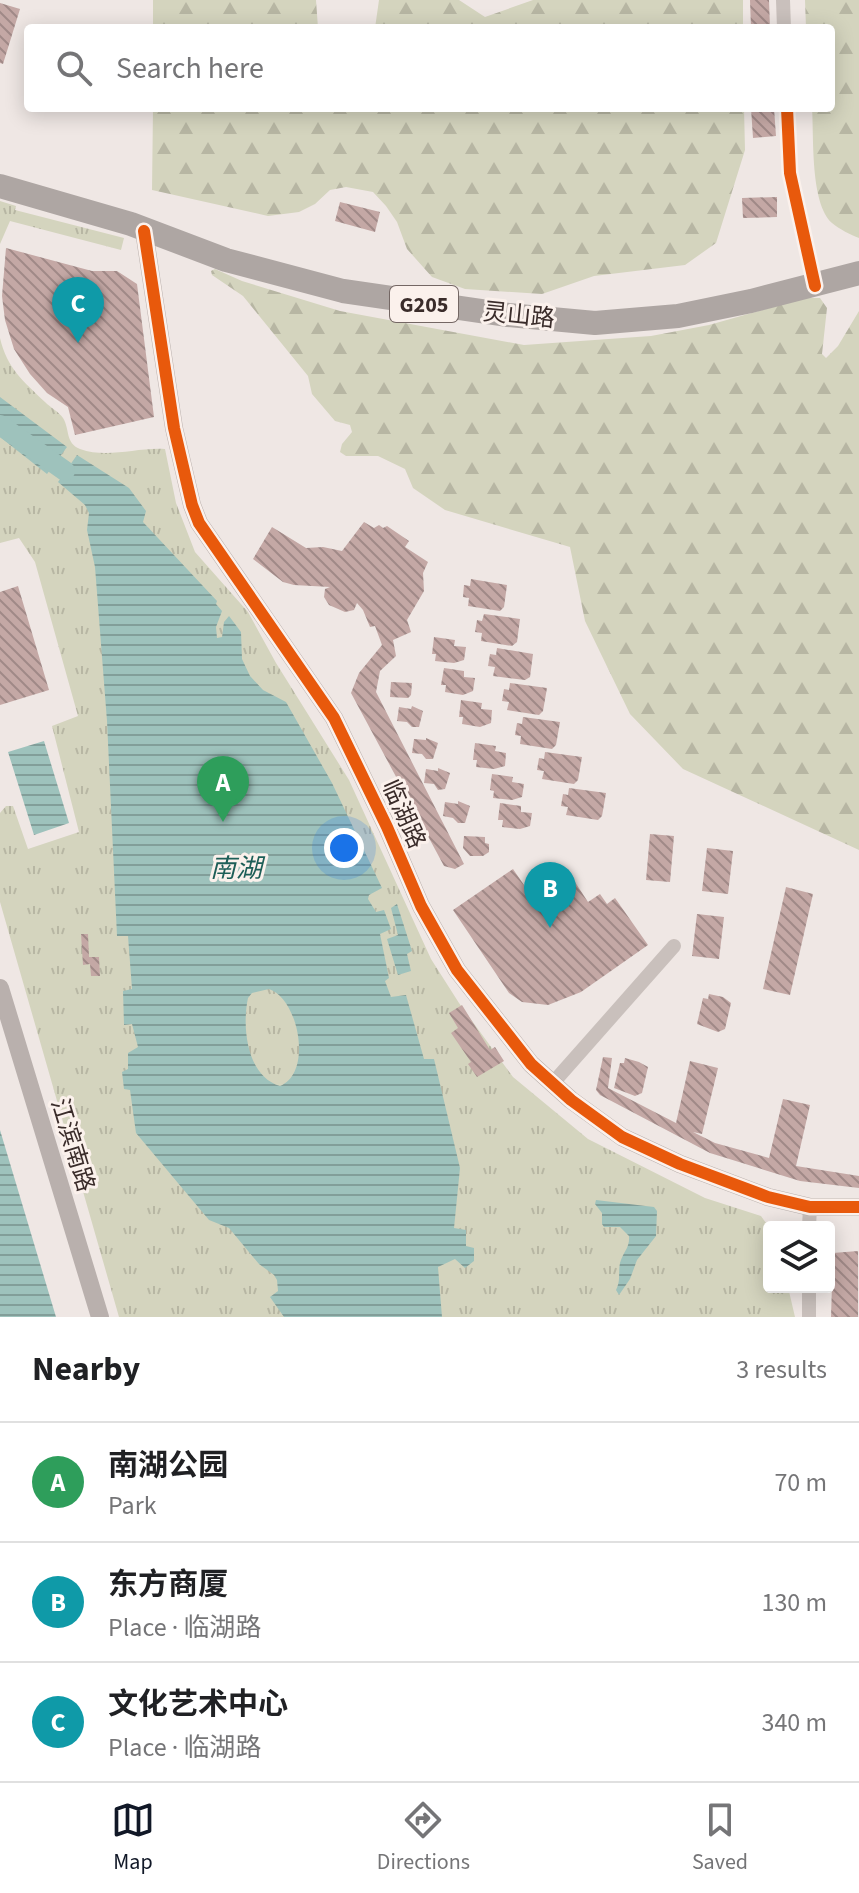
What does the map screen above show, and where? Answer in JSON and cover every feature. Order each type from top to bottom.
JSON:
[{"type":"highway","name":"灵山路","points":[[0,186],[131,224],[226,260],[343,291],[508,315],[595,323],[678,316],[815,286],[859,273]]},
{"type":"street","points":[[783,0],[784,24]]},
{"type":"street","points":[[787,112],[790,173],[815,286]]},
{"type":"street","name":"临湖路","points":[[144,231],[174,428],[199,523],[334,718],[421,906],[457,970],[531,1064],[552,1084],[622,1137],[680,1164],[768,1197],[810,1207],[859,1207]]},
{"type":"street","points":[[552,1084],[674,946]]},
{"type":"street","name":"江滨南路","points":[[0,988],[100,1317]]},
{"type":"street","points":[[809,1221],[810,1207]]},
{"type":"street","points":[[809,1293],[809,1317]]},
{"type":"green space","points":[[153,0],[316,0],[318,24],[153,24]]},
{"type":"green space","points":[[379,0],[459,0],[485,17],[533,0],[743,0],[743,24],[376,24]]},
{"type":"green space","points":[[805,0],[859,0],[859,238],[832,223],[820,201],[814,169],[812,112],[835,112],[835,24],[806,24]]},
{"type":"green space","points":[[153,112],[744,112],[745,150],[716,243],[685,265],[594,276],[542,294],[465,289],[432,277],[407,249],[397,222],[373,192],[346,187],[330,190],[315,204],[299,212],[268,216],[152,190]]},
{"type":"green space","points":[[0,201],[16,206],[15,210],[124,238],[121,250],[10,221],[0,244]]},
{"type":"green space","points":[[215,269],[242,281],[340,311],[524,345],[651,336],[709,325],[805,298],[820,298],[827,308],[822,354],[826,358],[838,346],[859,311],[859,850],[683,769],[630,714],[585,621],[570,547],[445,510],[413,488],[405,469],[378,456],[346,456],[340,452],[342,444],[352,432],[350,425],[335,421],[312,394],[308,376],[243,296],[212,275],[211,271]]},
{"type":"green space","points":[[0,338],[12,366],[61,416],[75,446],[101,453],[165,449],[176,503],[195,552],[248,612],[349,780],[431,959],[513,1077],[588,1139],[705,1198],[761,1216],[765,1221],[763,1293],[789,1293],[795,1317],[119,1317],[0,902],[0,813],[6,806],[13,806],[28,849],[79,832],[52,726],[78,716],[35,562],[19,538],[0,543]]},
{"type":"water","points":[[0,397],[67,447],[47,474],[0,437]]},
{"type":"water","name":"南湖","points":[[77,455],[129,488],[146,511],[143,522],[217,601],[222,611],[216,627],[217,638],[222,637],[224,622],[229,616],[241,632],[242,659],[250,676],[263,690],[286,702],[332,783],[382,888],[369,895],[368,899],[376,912],[384,910],[391,929],[380,934],[389,978],[385,981],[391,997],[406,995],[424,1059],[434,1059],[460,1168],[454,1228],[466,1230],[466,1246],[474,1248],[474,1261],[465,1268],[455,1259],[438,1267],[442,1317],[284,1317],[270,1297],[278,1291],[274,1275],[259,1264],[229,1228],[209,1220],[136,1133],[130,1090],[124,1089],[122,1072],[128,1069],[128,1053],[138,1047],[132,1024],[124,1025],[123,991],[132,989],[128,936],[117,936],[107,721],[95,567],[87,530],[89,513],[85,505],[58,482]],"holes":[[[269,989],[279,996],[294,1021],[299,1052],[290,1079],[280,1086],[260,1072],[253,1061],[246,1022],[248,998],[252,993]]]},
{"type":"water","points":[[44,741],[69,823],[34,835],[8,752]]},
{"type":"water","points":[[397,904],[412,951],[407,954],[411,971],[398,975],[387,939],[398,935],[391,908]]},
{"type":"water","points":[[0,1130],[56,1317],[0,1317]]},
{"type":"water","points":[[596,1200],[654,1207],[657,1211],[656,1236],[637,1260],[630,1279],[619,1295],[616,1290],[620,1263],[629,1236],[620,1227],[604,1227]]},
{"type":"building","points":[[750,0],[769,0],[770,24],[751,24]]},
{"type":"building","points":[[0,3],[20,9],[3,64],[0,63]]},
{"type":"building","points":[[751,112],[774,112],[776,136],[753,138]]},
{"type":"building","points":[[777,197],[777,217],[743,218],[742,198]]},
{"type":"building","points":[[340,202],[380,212],[375,232],[335,221]]},
{"type":"building","points":[[6,248],[92,271],[117,271],[137,284],[154,417],[75,435],[68,407],[47,393],[14,349],[2,296]]},
{"type":"building","points":[[364,522],[374,528],[387,526],[409,541],[405,547],[428,562],[423,573],[424,591],[407,620],[411,632],[393,640],[396,656],[380,671],[376,692],[464,864],[455,869],[444,866],[351,693],[359,673],[382,645],[375,626],[370,627],[357,603],[354,610],[345,612],[329,605],[324,597],[325,589],[330,587],[283,582],[253,559],[272,527],[306,548],[323,547],[342,551]]},
{"type":"building","points":[[471,579],[507,585],[504,607],[500,611],[468,606],[469,598],[463,597],[464,585],[470,586]]},
{"type":"building","points":[[18,586],[49,690],[0,705],[0,592]]},
{"type":"building","points":[[484,614],[520,619],[517,642],[512,646],[481,641],[482,633],[475,632],[477,620],[482,621]]},
{"type":"building","points":[[434,637],[455,640],[454,646],[466,647],[464,660],[454,663],[435,661],[436,654],[432,654]]},
{"type":"building","points":[[497,648],[533,654],[530,677],[525,680],[493,676],[495,667],[488,666],[490,654],[496,655]]},
{"type":"building","points":[[444,668],[464,671],[464,677],[475,678],[473,691],[463,695],[445,692],[446,685],[441,685]]},
{"type":"building","points":[[391,682],[412,683],[411,695],[408,698],[390,697]]},
{"type":"building","points":[[510,683],[547,688],[543,711],[539,715],[507,710],[509,702],[502,701],[504,689],[509,690]]},
{"type":"building","points":[[461,700],[482,703],[481,709],[492,710],[491,723],[480,727],[462,724],[463,717],[459,717]]},
{"type":"building","points":[[412,706],[423,711],[419,727],[397,721],[399,707],[411,709]]},
{"type":"building","points":[[523,717],[560,722],[556,745],[552,749],[520,744],[521,736],[515,735],[517,723],[522,724]]},
{"type":"building","points":[[426,738],[438,743],[433,759],[412,753],[414,739]]},
{"type":"building","points":[[475,743],[496,746],[495,751],[506,753],[505,766],[494,769],[476,767],[477,760],[473,760]]},
{"type":"building","points":[[545,752],[582,757],[578,780],[574,784],[542,779],[544,771],[537,770],[539,758],[544,759]]},
{"type":"building","points":[[438,768],[450,773],[445,789],[438,790],[434,784],[424,783],[426,769],[438,771]]},
{"type":"building","points":[[492,774],[513,777],[512,782],[524,784],[522,797],[512,800],[493,798],[494,791],[490,790]]},
{"type":"building","points":[[569,788],[606,793],[602,816],[598,820],[566,815],[568,807],[561,806],[563,794],[568,795]]},
{"type":"building","points":[[458,801],[470,806],[465,823],[443,816],[445,802],[458,804]]},
{"type":"building","points":[[500,803],[521,806],[521,812],[532,813],[530,826],[520,829],[502,827],[503,820],[498,820]]},
{"type":"building","points":[[650,834],[674,836],[670,882],[646,880]]},
{"type":"building","points":[[464,836],[485,837],[489,852],[483,856],[470,856],[463,848]]},
{"type":"building","points":[[707,848],[733,851],[728,894],[702,891]]},
{"type":"building","points":[[513,869],[537,904],[573,879],[588,902],[600,894],[607,904],[615,898],[648,945],[581,992],[548,1005],[522,1002],[509,993],[453,910]]},
{"type":"building","points":[[786,887],[813,894],[790,995],[763,989]]},
{"type":"building","points":[[697,914],[724,917],[719,959],[692,956]]},
{"type":"building","points":[[81,934],[88,934],[89,957],[99,957],[100,976],[91,976],[90,964],[83,965]]},
{"type":"building","points":[[709,994],[723,997],[731,1003],[725,1029],[718,1032],[697,1024],[703,998],[708,999]]},
{"type":"building","points":[[462,1005],[490,1050],[495,1047],[504,1061],[477,1077],[468,1064],[471,1062],[451,1033],[458,1028],[449,1013]]},
{"type":"building","points":[[603,1057],[612,1058],[608,1088],[676,1123],[690,1061],[718,1068],[702,1134],[693,1132],[715,1143],[769,1158],[783,1099],[810,1105],[796,1166],[859,1176],[859,1188],[800,1181],[710,1153],[600,1095],[596,1090]]},
{"type":"building","points":[[625,1058],[648,1067],[642,1093],[635,1096],[614,1088],[620,1063],[624,1063]]},
{"type":"building","points":[[858,1251],[858,1317],[831,1317],[832,1293],[835,1293],[835,1253]]},
{"type":"waterway","points":[[0,425],[65,471]]},
{"type":"cycle path","points":[[787,112],[790,173],[815,286]]},
{"type":"cycle path","points":[[144,231],[174,428],[199,523],[334,718],[421,906],[457,970],[531,1064],[571,1100],[622,1137],[680,1164],[768,1197],[810,1207],[859,1207]]},
{"type":"place","name":"文化艺术中心","points":[[78,343]]},
{"type":"place","name":"南湖公园","points":[[223,822]]},
{"type":"place","name":"东方商厦","points":[[550,928]]}]
